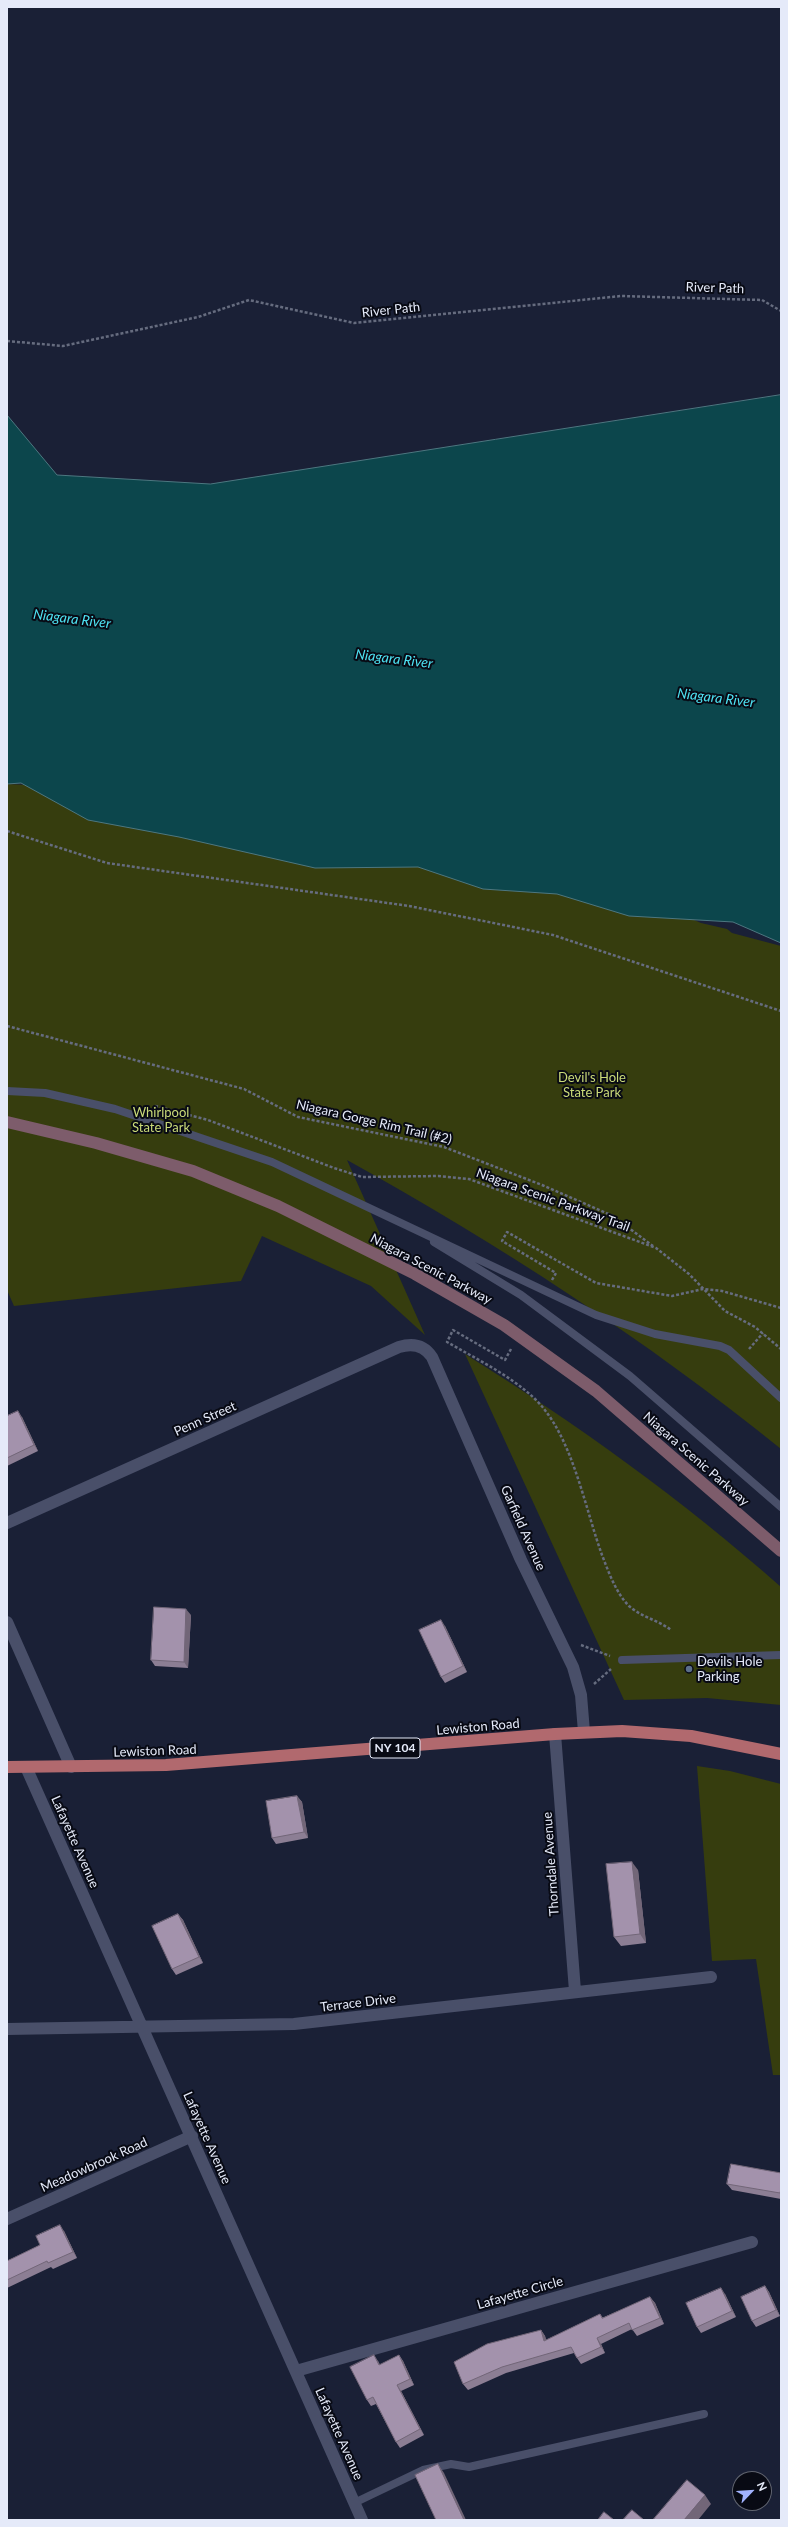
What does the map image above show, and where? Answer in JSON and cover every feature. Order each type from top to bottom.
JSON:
[{"type":"main road","name":"Niagara Scenic Parkway","points":[[7,1122],[96,1143],[193,1171],[278,1206],[415,1274],[504,1325],[596,1391],[781,1551]]},
{"type":"main road","name":"Lewiston Road","points":[[7,1767],[71,1767],[216,1762],[555,1734],[638,1730],[671,1733],[731,1742],[781,1754]]},
{"type":"street","name":"Penn Street","points":[[7,1523],[399,1347],[415,1345]]},
{"type":"street","name":"Garfield Avenue","points":[[415,1345],[425,1349],[432,1357],[521,1560],[577,1678],[581,1695],[584,1732]]},
{"type":"street","points":[[7,1622],[71,1767]]},
{"type":"street","name":"Thorndale Avenue","points":[[555,1734],[575,1991]]},
{"type":"street","name":"Lafayette Avenue","points":[[26,1767],[192,2136],[362,2520]]},
{"type":"street","name":"Terrace Drive","points":[[7,2029],[263,2026],[321,2022],[575,1991],[711,1977]]},
{"type":"street","name":"Meadowbrook Road","points":[[7,2219],[192,2136]]},
{"type":"street","name":"Lafayette Circle","points":[[296,2372],[752,2242]]},
{"type":"lane","points":[[7,1091],[45,1093],[115,1109],[272,1162],[396,1218],[596,1315],[655,1334],[720,1346],[739,1360],[781,1398]]},
{"type":"lane","points":[[396,1218],[521,1295],[630,1376],[781,1507]]},
{"type":"lane","points":[[622,1660],[781,1655]]},
{"type":"lane","points":[[354,2503],[423,2470],[451,2464],[470,2467],[704,2414]]},
{"type":"path","name":"River Path","points":[[7,341],[63,346],[198,317],[249,300],[354,324],[621,296],[762,300],[781,312]]},
{"type":"path","points":[[7,831],[107,863],[409,906],[553,935],[781,1011]]},
{"type":"path","name":"Niagara Gorge Rim Trail (#2)","points":[[7,1026],[244,1089],[298,1117],[444,1147],[542,1185],[613,1216],[656,1248]]},
{"type":"path","name":"Niagara Scenic Parkway Trail","points":[[147,1104],[208,1120],[334,1168],[362,1176],[438,1176],[469,1179],[656,1248],[689,1274],[725,1311],[763,1333],[781,1349]]},
{"type":"path","points":[[566,1267],[596,1283],[629,1290],[672,1296],[703,1290],[722,1291],[781,1308]]},
{"type":"path","points":[[739,1360],[763,1333]]},
{"type":"path","points":[[499,1373],[535,1398],[554,1423],[576,1474],[609,1574],[619,1593],[630,1606],[671,1630]]},
{"type":"path","points":[[558,1636],[622,1660],[581,1695]]},
{"type":"green space","points":[[7,784],[50,786],[674,911],[701,923],[727,929],[732,933],[781,946],[781,1449],[730,1408],[677,1369],[570,1295],[516,1260],[404,1192],[347,1160],[425,1335],[371,1286],[262,1236],[241,1281],[14,1306],[7,1290]]},
{"type":"green space","points":[[465,1354],[548,1408],[628,1464],[706,1524],[781,1587],[781,1705],[707,1698],[624,1700]]},
{"type":"green space","points":[[697,1766],[730,1771],[781,1784],[781,2075],[773,2075],[756,1959],[712,1961]]},
{"type":"water","name":"Niagara River","points":[[781,395],[781,943],[733,922],[629,916],[557,894],[483,889],[418,867],[315,868],[179,837],[88,820],[21,783],[7,784],[7,415],[57,475],[210,484]]},
{"type":"building","points":[[18,1411],[34,1445],[7,1458],[7,1416]]},
{"type":"building","points":[[154,1607],[186,1609],[184,1662],[151,1660]]},
{"type":"building","points":[[441,1620],[463,1666],[441,1677],[419,1630]]},
{"type":"building","points":[[297,1796],[304,1832],[272,1838],[266,1801]]},
{"type":"building","points":[[632,1862],[640,1934],[614,1937],[606,1864]]},
{"type":"building","points":[[178,1914],[199,1957],[172,1969],[152,1926]]},
{"type":"building","points":[[731,2164],[781,2173],[780,2193],[727,2184]]},
{"type":"building","points":[[60,2225],[73,2252],[48,2263],[47,2261],[7,2280],[7,2261],[40,2245],[36,2236]]},
{"type":"building","points":[[765,2286],[776,2310],[752,2321],[741,2297]]},
{"type":"building","points":[[721,2288],[732,2311],[697,2327],[686,2303]]},
{"type":"building","points":[[650,2297],[660,2318],[632,2330],[629,2323],[597,2338],[601,2347],[577,2358],[571,2347],[502,2367],[463,2384],[454,2362],[487,2344],[541,2330],[544,2341],[600,2314],[602,2318]]},
{"type":"building","points":[[374,2355],[379,2365],[399,2355],[410,2379],[397,2385],[420,2429],[396,2442],[373,2397],[367,2400],[350,2367]]},
{"type":"building","points":[[438,2464],[464,2520],[436,2520],[415,2475]]},
{"type":"building","points":[[687,2480],[705,2495],[684,2520],[653,2520]]},
{"type":"building","points":[[632,2510],[644,2520],[623,2520]]},
{"type":"building","points":[[604,2512],[614,2520],[598,2520]]},
{"type":"place","name":"Devils Hole Parking","points":[[689,1669]]},
{"type":"park label","name":"Devil's Hole State Park","points":[[592,1086]]},
{"type":"park label","name":"Whirlpool State Park","points":[[161,1120]]}]
